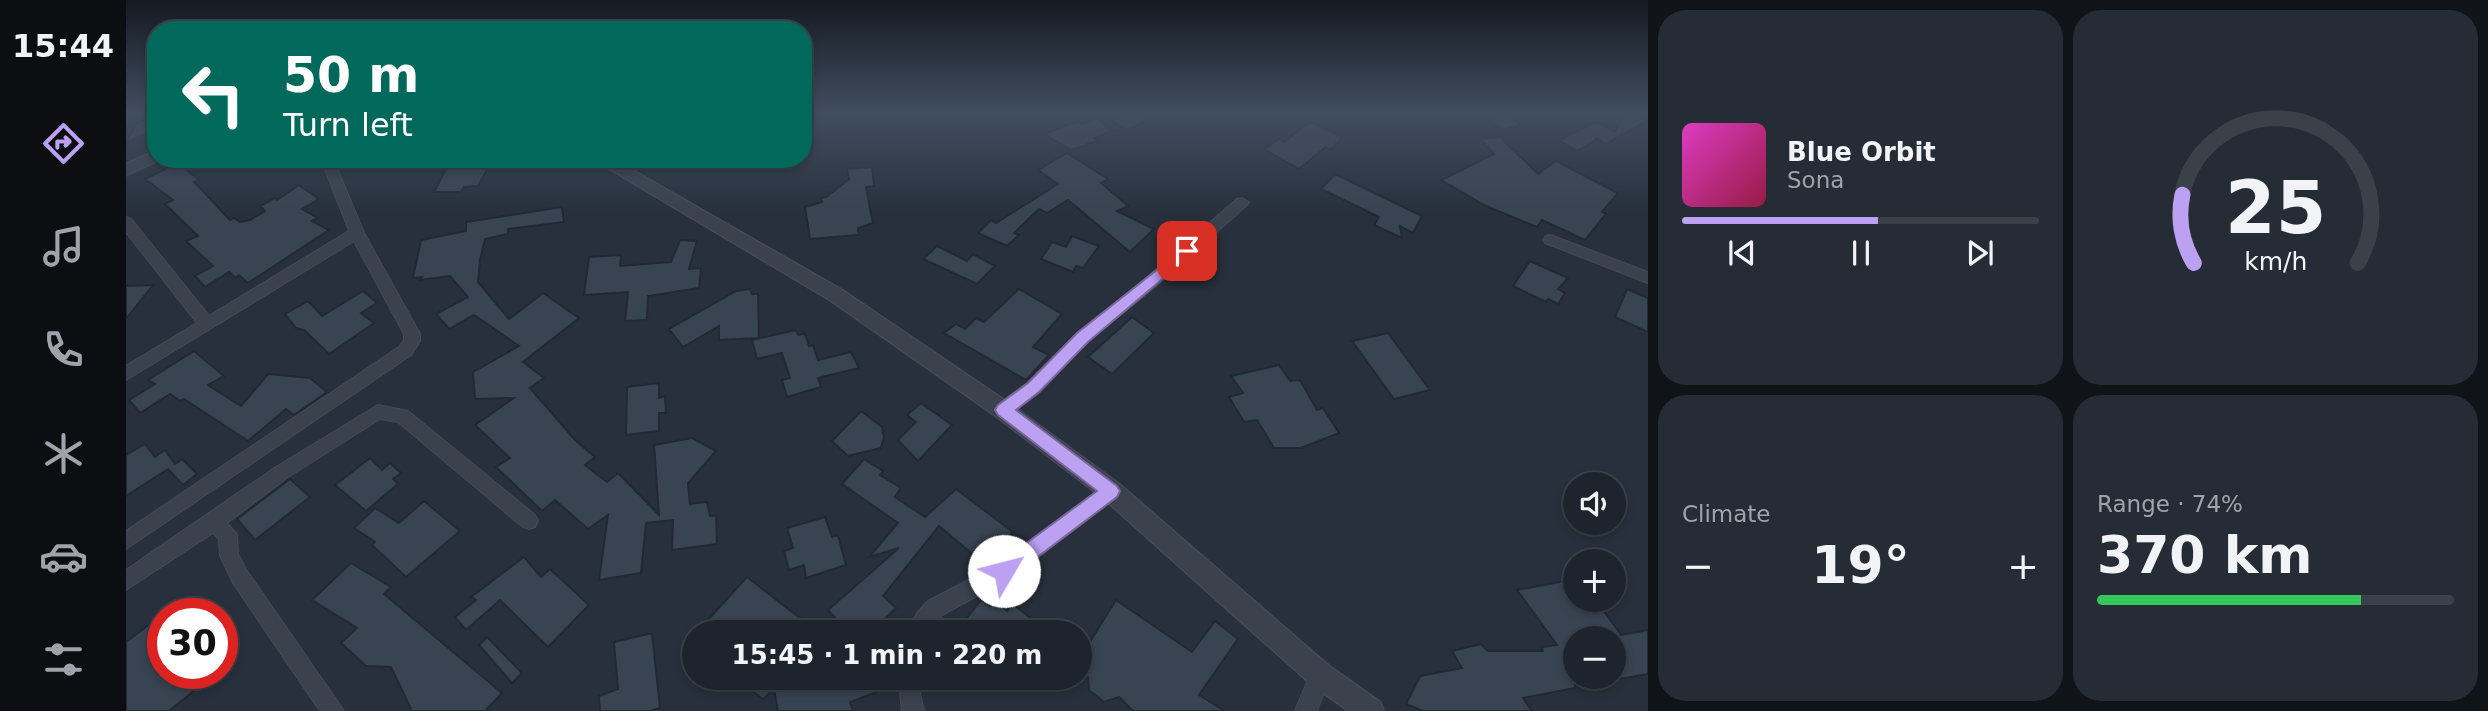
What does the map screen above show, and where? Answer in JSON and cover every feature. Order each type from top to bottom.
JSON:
[{"type":"street","points":[[126,170],[147,160]]},
{"type":"street","points":[[126,541],[405,351],[412,341],[412,334],[357,233],[331,168]]},
{"type":"street","points":[[617,168],[836,295],[1003,410],[1111,491],[1320,675],[1371,711]]},
{"type":"street","points":[[1003,410],[1033,387],[1082,338],[1150,283],[1242,202]]},
{"type":"street","points":[[126,222],[206,323]]},
{"type":"street","points":[[126,374],[357,233]]},
{"type":"street","points":[[1550,240],[1648,278]]},
{"type":"street","points":[[126,581],[282,472],[378,412],[402,416],[529,521]]},
{"type":"street","points":[[924,620],[935,608],[1004,571],[1111,491]]},
{"type":"street","points":[[214,522],[228,535],[229,555],[240,577],[333,711]]},
{"type":"street","points":[[1306,711],[1320,675]]},
{"type":"street","points":[[910,690],[913,711]]},
{"type":"building","points":[[1065,146],[1082,146],[1071,150]]},
{"type":"building","points":[[1268,146],[1334,146],[1330,150],[1326,147],[1299,169],[1264,149]]},
{"type":"building","points":[[1487,146],[1509,146],[1538,174],[1556,161],[1618,193],[1602,212],[1606,214],[1585,240],[1542,220],[1537,227],[1486,206],[1441,180],[1494,154]]},
{"type":"building","points":[[1569,146],[1585,146],[1577,151]]},
{"type":"building","points":[[1067,153],[1108,179],[1101,183],[1128,206],[1117,211],[1154,229],[1130,252],[1068,200],[1047,213],[1039,209],[1014,233],[1019,235],[1007,246],[978,233],[991,220],[996,223],[1058,184],[1038,170]]},
{"type":"building","points":[[872,167],[874,186],[866,187],[873,223],[858,228],[859,235],[810,239],[805,207],[822,202],[821,198],[849,179],[847,169]]},
{"type":"building","points":[[168,168],[184,168],[199,180],[194,182],[230,220],[234,218],[240,222],[250,220],[265,211],[260,206],[275,198],[277,200],[299,185],[319,199],[302,209],[318,218],[312,221],[329,230],[248,283],[239,275],[236,278],[229,272],[205,287],[195,276],[213,266],[186,241],[198,236],[165,204],[173,200],[145,179]]},
{"type":"building","points":[[446,168],[488,168],[478,186],[464,187],[461,192],[434,192]]},
{"type":"building","points":[[1335,174],[1422,216],[1413,233],[1400,226],[1402,238],[1374,225],[1379,217],[1321,189]]},
{"type":"building","points":[[562,207],[564,222],[508,229],[508,234],[485,239],[480,260],[478,282],[509,319],[543,293],[579,318],[523,362],[544,378],[530,388],[575,440],[595,457],[585,465],[607,482],[618,473],[659,515],[654,445],[692,438],[716,451],[688,483],[690,504],[707,502],[710,516],[716,516],[717,544],[672,550],[673,520],[646,523],[641,573],[599,580],[608,515],[588,529],[555,500],[542,511],[496,467],[510,458],[475,425],[514,398],[475,399],[473,372],[519,346],[474,315],[449,329],[436,314],[468,297],[450,276],[420,280],[422,277],[413,278],[421,240],[466,231],[466,222]]},
{"type":"building","points":[[1072,236],[1099,246],[1083,268],[1076,266],[1073,272],[1041,259],[1052,242],[1066,247]]},
{"type":"building","points":[[680,240],[697,241],[689,269],[701,268],[699,288],[648,296],[647,320],[625,321],[628,292],[584,295],[589,257],[621,255],[620,266],[671,262]]},
{"type":"building","points":[[937,246],[967,261],[973,254],[995,266],[977,284],[923,259]]},
{"type":"building","points":[[1530,261],[1568,278],[1558,289],[1565,293],[1558,304],[1548,299],[1546,302],[1513,286]]},
{"type":"building","points":[[153,285],[126,319],[126,286]]},
{"type":"building","points":[[750,289],[752,294],[758,294],[759,338],[719,340],[719,326],[683,347],[669,329],[736,291]]},
{"type":"building","points":[[1019,289],[1062,314],[1033,347],[1049,355],[1026,380],[944,333],[956,324],[965,329],[976,318],[984,322]]},
{"type":"building","points":[[1627,289],[1648,298],[1648,332],[1615,317]]},
{"type":"building","points":[[363,291],[377,303],[361,313],[374,323],[329,354],[304,330],[296,328],[285,314],[308,301],[322,316]]},
{"type":"building","points":[[1132,317],[1154,333],[1112,374],[1088,357]]},
{"type":"building","points":[[796,330],[798,335],[805,334],[809,346],[813,345],[818,360],[851,352],[859,368],[818,378],[821,387],[787,397],[782,380],[790,378],[782,353],[757,359],[752,340]]},
{"type":"building","points":[[1388,333],[1430,390],[1394,399],[1352,341]]},
{"type":"building","points":[[194,351],[224,376],[208,385],[241,406],[268,374],[310,378],[327,392],[294,415],[286,409],[248,441],[184,399],[180,401],[170,394],[140,413],[129,400],[155,384],[148,380]]},
{"type":"building","points":[[1279,365],[1290,381],[1300,380],[1317,410],[1323,408],[1339,433],[1301,448],[1274,448],[1257,420],[1244,422],[1229,397],[1243,393],[1231,376]]},
{"type":"building","points":[[659,383],[659,398],[665,396],[666,413],[659,413],[659,431],[626,435],[627,387]]},
{"type":"building","points":[[921,403],[952,425],[918,461],[898,440],[916,422],[907,415]]},
{"type":"building","points":[[861,411],[882,427],[884,437],[881,448],[848,456],[832,441]]},
{"type":"building","points":[[145,444],[155,457],[165,450],[175,464],[182,459],[197,474],[183,485],[168,469],[126,496],[126,455]]},
{"type":"building","points":[[370,458],[382,470],[390,463],[401,473],[393,479],[398,484],[366,511],[335,485]]},
{"type":"building","points":[[864,459],[883,471],[880,475],[901,488],[895,497],[925,517],[956,489],[1013,532],[983,563],[939,526],[883,596],[896,608],[884,620],[837,620],[828,610],[899,548],[869,557],[898,523],[842,484]]},
{"type":"building","points":[[290,479],[310,497],[255,540],[237,519]]},
{"type":"building","points":[[424,501],[460,531],[406,577],[372,545],[375,542],[354,528],[375,508],[399,523]]},
{"type":"building","points":[[825,517],[832,537],[838,535],[846,565],[806,578],[804,565],[789,570],[784,551],[793,548],[787,528]]},
{"type":"building","points":[[524,557],[541,577],[550,569],[589,605],[548,647],[500,600],[466,630],[455,617],[476,600],[471,597]]},
{"type":"building","points":[[351,563],[391,587],[384,594],[502,693],[485,711],[412,711],[391,667],[366,666],[341,643],[357,628],[312,600]]},
{"type":"building","points":[[747,577],[803,620],[708,620]]},
{"type":"building","points":[[1563,581],[1563,612],[1605,612],[1615,626],[1563,626],[1563,689],[1570,689],[1523,698],[1532,711],[1423,711],[1406,704],[1420,676],[1462,668],[1452,651],[1481,644],[1488,651],[1543,651],[1542,647],[1557,645],[1517,590]]},
{"type":"building","points":[[981,600],[990,606],[996,600],[1007,611],[1012,603],[1033,620],[965,620]]},
{"type":"building","points":[[1116,600],[1192,652],[1215,621],[1238,639],[1199,695],[1225,711],[1133,711],[1119,697],[1104,702],[1089,690],[1092,690],[1092,638]]},
{"type":"building","points":[[147,626],[147,689],[196,689],[169,711],[126,711],[126,642]]},
{"type":"building","points":[[1648,630],[1648,674],[1626,678],[1626,634]]},
{"type":"building","points":[[652,633],[660,708],[650,711],[600,711],[599,696],[618,689],[614,642]]},
{"type":"building","points":[[487,637],[522,673],[512,683],[479,645]]},
{"type":"building","points":[[751,690],[773,690],[763,699]]},
{"type":"building","points":[[774,690],[882,690],[850,702],[853,711],[778,711]]},
{"type":"route","points":[[1004,571],[1111,491],[1003,410],[1033,387],[1082,338],[1187,251]]}]
